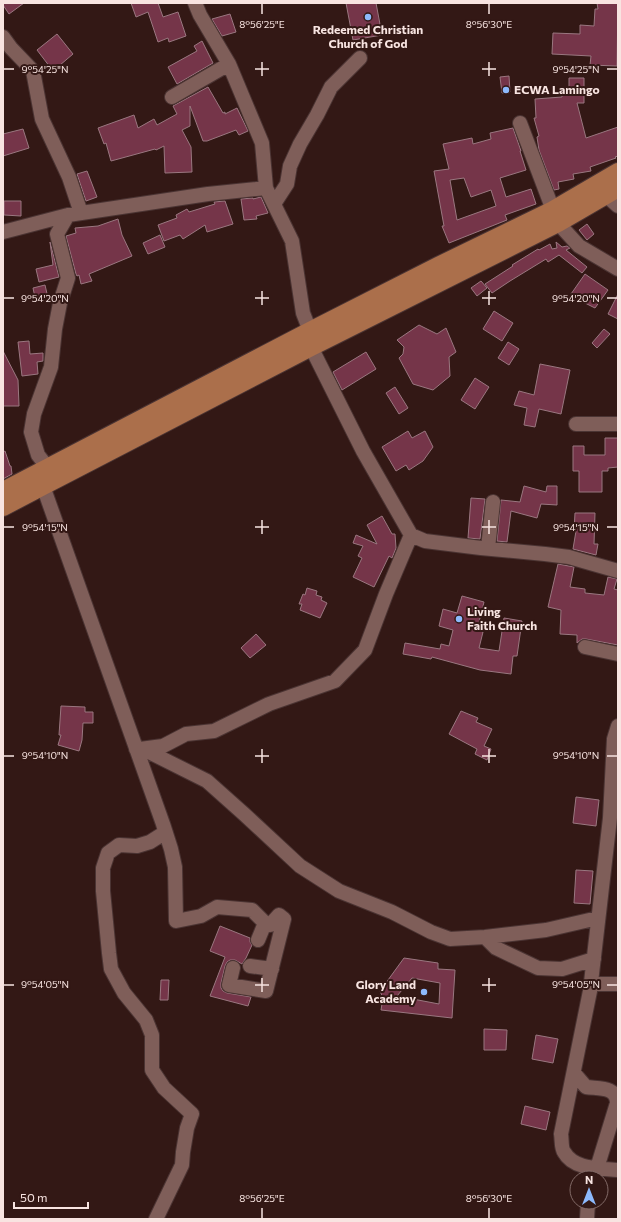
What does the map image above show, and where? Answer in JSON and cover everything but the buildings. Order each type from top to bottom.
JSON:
[{"type":"main road","points":[[3,491],[311,339],[555,216],[609,193],[618,172]]},
{"type":"main road","points":[[3,507],[311,339]]},
{"type":"street","points":[[195,3],[229,64],[262,143],[266,188],[292,241],[303,313],[311,339],[363,451],[411,535],[425,541],[569,557],[618,571]]},
{"type":"street","points":[[3,37],[11,48],[33,71],[42,119],[69,176],[75,214]]},
{"type":"street","points":[[274,204],[287,184],[290,166],[300,144],[318,115],[331,87],[360,58]]},
{"type":"street","points":[[172,97],[229,64]]},
{"type":"street","points":[[520,123],[555,216],[579,246],[618,270]]},
{"type":"street","points":[[3,232],[75,214],[208,194],[266,188]]},
{"type":"street","points":[[48,468],[38,455],[31,432],[34,414],[51,366],[57,316],[68,278],[57,234],[75,214]]},
{"type":"street","points":[[576,424],[618,424]]},
{"type":"street","points":[[43,486],[166,833],[175,867],[176,921],[201,916],[217,907],[252,910],[265,923],[270,925],[279,915],[284,919],[266,991],[229,985],[232,968]]},
{"type":"street","points":[[488,548],[493,502]]},
{"type":"street","points":[[136,749],[163,746],[186,734],[214,731],[269,704],[336,681],[365,650],[386,594],[411,535]]},
{"type":"street","points":[[585,647],[618,654]]},
{"type":"street","points":[[592,1170],[588,1167],[574,1163],[563,1152],[561,1134],[591,984],[614,793],[614,739],[618,726]]},
{"type":"street","points":[[136,749],[147,751],[206,781],[300,866],[339,891],[392,912],[431,932],[450,939],[485,937],[546,930],[598,918]]},
{"type":"street","points":[[156,1219],[182,1165],[182,1152],[187,1128],[192,1114],[164,1088],[152,1070],[152,1035],[146,1020],[124,993],[111,969],[103,891],[103,868],[108,853],[119,845],[137,846],[150,842],[166,833]]},
{"type":"street","points":[[258,940],[265,923]]},
{"type":"street","points":[[485,937],[496,948],[538,968],[562,969],[594,959]]},
{"type":"street","points":[[250,966],[272,969]]},
{"type":"street","points":[[591,984],[618,984]]},
{"type":"street","points":[[574,1074],[586,1087],[607,1089],[613,1092],[617,1099],[597,1170]]},
{"type":"place","name":"Redeemed Christian Church of God","points":[[368,17]]},
{"type":"place","name":"ECWA Lamingo","points":[[506,90]]},
{"type":"place","name":"Living Faith Church","points":[[459,619]]},
{"type":"place","name":"Glory Land Academy","points":[[424,992]]}]
